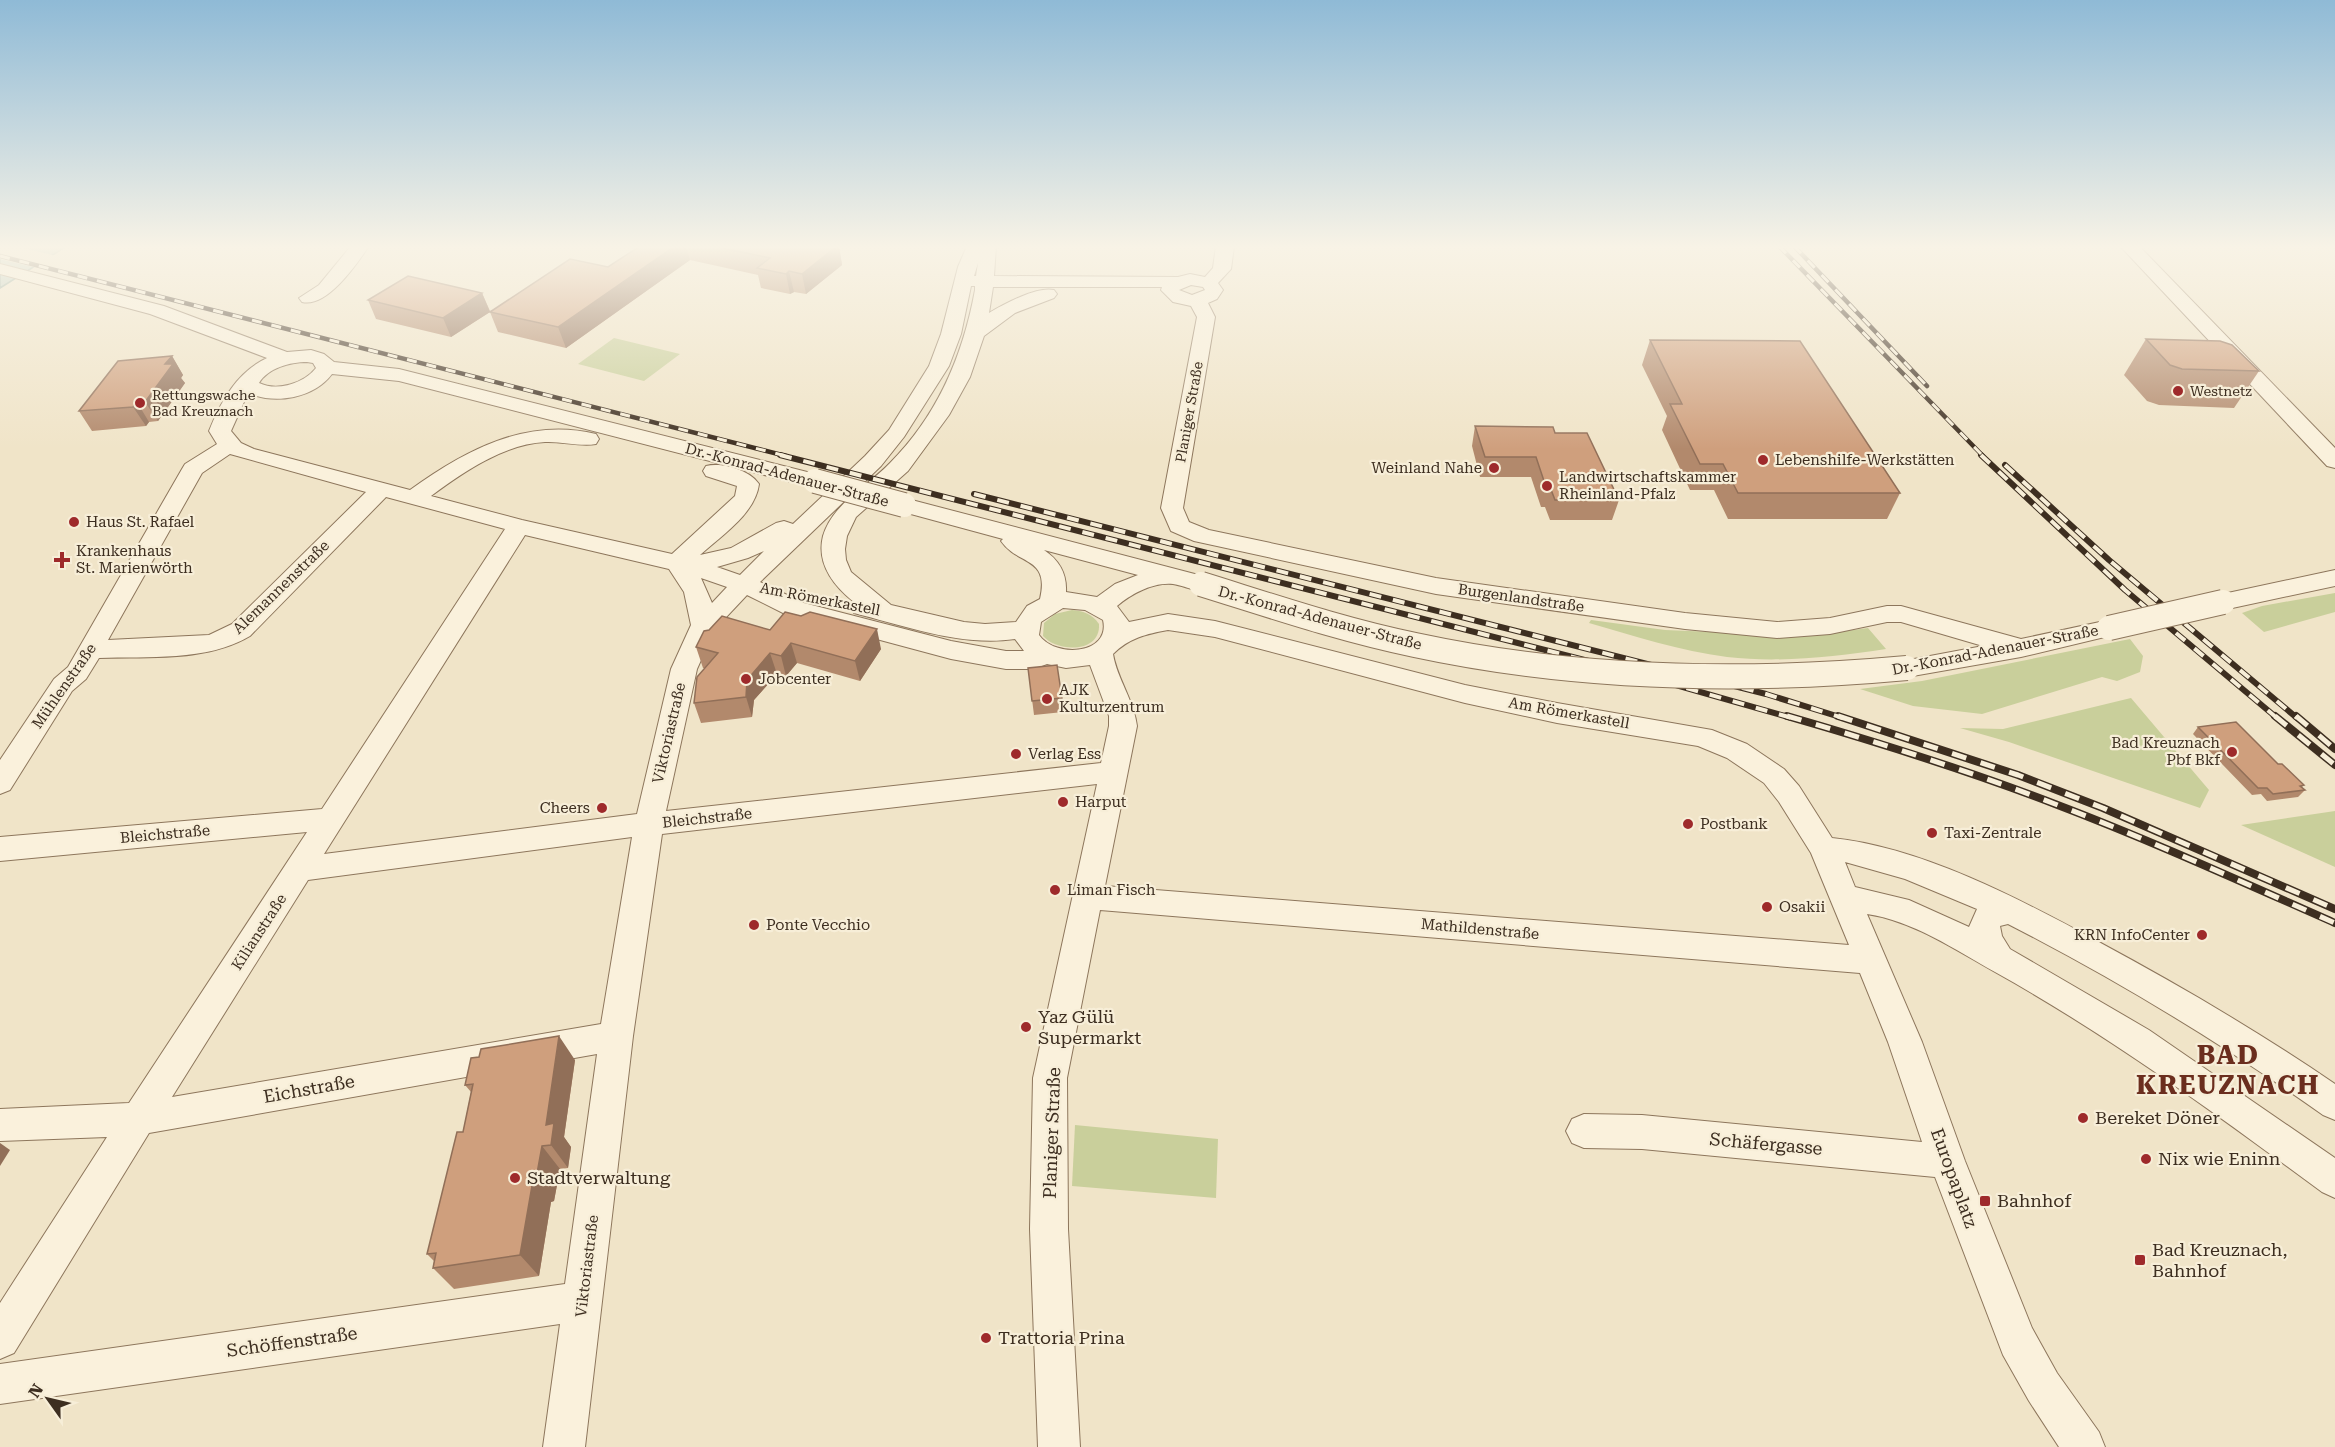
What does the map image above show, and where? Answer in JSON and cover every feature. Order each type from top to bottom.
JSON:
[{"type":"street","points":[[168,314],[285,358],[315,357],[323,361],[320,374]]},
{"type":"street","points":[[677,563],[715,561],[743,553],[846,486],[897,433],[939,366],[956,314]]},
{"type":"street","points":[[882,610],[852,588],[839,572],[832,548],[835,536],[848,513],[900,466],[940,414],[959,381],[975,334],[978,314]]},
{"type":"street","points":[[975,334],[999,314]]},
{"type":"street","name":"Planiger Straße","points":[[1179,526],[1172,508],[1206,317],[1204,314]]},
{"type":"street","points":[[2194,314],[2335,461]]},
{"type":"street","points":[[202,325],[253,376]]},
{"type":"street","points":[[225,438],[225,416],[253,376],[285,358]]},
{"type":"street","name":"Dr.-Konrad-Adenauer-Straße","points":[[282,392],[320,374],[399,375],[815,481],[1174,576],[1313,619],[1415,645],[1469,656],[1580,671],[1681,678],[1748,679],[1803,678],[1918,667],[2021,648],[2333,579]]},
{"type":"street","points":[[253,376],[250,386],[262,392],[282,392]]},
{"type":"street","points":[[225,438],[252,407],[282,392]]},
{"type":"street","points":[[414,498],[444,475],[497,449],[545,435],[568,433],[588,439]]},
{"type":"street","points":[[225,438],[268,459],[519,526],[677,563],[744,584]]},
{"type":"street","name":"Mühlenstraße","points":[[0,783],[63,685],[77,673],[193,469],[225,438]]},
{"type":"street","points":[[673,460],[740,478],[748,484],[746,497],[737,509],[677,563]]},
{"type":"street","name":"Viktoriastraße","points":[[564,1447],[616,1036],[649,824],[682,676],[704,625],[846,486]]},
{"type":"street","name":"Alemannenstraße","points":[[91,650],[211,644],[226,639],[241,630],[382,489]]},
{"type":"street","name":"Kilianstraße","points":[[0,1339],[138,1119],[301,869],[519,526]]},
{"type":"street","name":"Burgenlandstraße","points":[[1179,526],[1202,536],[1436,586],[1539,602],[1685,621],[1777,630],[1830,626],[1887,614],[1901,614],[2021,648]]},
{"type":"street","points":[[989,527],[1041,558],[1052,570],[1055,584],[1050,603],[1031,617],[1026,629],[1030,644],[1046,655]]},
{"type":"street","points":[[677,563],[697,592],[704,625]]},
{"type":"street","name":"Dr.-Konrad-Adenauer-Straße","points":[[1106,610],[1117,592],[1127,586],[1174,576]]},
{"type":"street","name":"Am Römerkastell","points":[[744,584],[882,610],[977,633],[993,634],[1026,629]]},
{"type":"street","name":"Am Römerkastell","points":[[744,584],[796,609],[951,650],[1013,660],[1034,660],[1046,655],[1067,660],[1090,656],[1148,625],[1180,622],[1465,694],[1557,713],[1702,737],[1737,751],[1774,776],[1795,802],[1824,849]]},
{"type":"street","name":"Am Römerkastell","points":[[1050,603],[1061,600],[1083,600],[1106,610],[1167,611],[1196,615],[1270,643]]},
{"type":"street","points":[[1106,610],[1115,624],[1107,645]]},
{"type":"street","name":"Burgenlandstraße","points":[[1869,619],[1909,629],[1923,637],[1933,651],[1918,667]]},
{"type":"street","name":"Planiger Straße","points":[[1059,1447],[1048,1229],[1050,1078],[1121,739],[1123,714],[1120,702],[1101,661],[1107,645]]},
{"type":"street","name":"Bleichstraße","points":[[301,869],[649,824],[1114,772]]},
{"type":"street","name":"Bleichstraße","points":[[0,849],[331,819]]},
{"type":"street","points":[[1824,849],[1843,849],[1925,873],[1965,888],[2012,911],[2167,997],[2258,1052],[2335,1104]]},
{"type":"street","name":"Europaplatz","points":[[1824,849],[1905,1042],[1947,1161],[2018,1341],[2043,1387],[2085,1447]]},
{"type":"street","name":"Mathildenstraße","points":[[1089,897],[1870,960]]},
{"type":"street","points":[[1845,898],[1881,904],[1916,916],[2046,983],[2146,1046],[2335,1180]]},
{"type":"street","points":[[1999,958],[1985,936],[1985,925],[1992,914],[2012,911]]},
{"type":"street","name":"Eichstraße","points":[[0,1125],[138,1119],[616,1036]]},
{"type":"street","name":"Schäfergasse","points":[[1584,1131],[1642,1132],[1947,1161]]},
{"type":"street","name":"Schöffenstraße","points":[[0,1384],[583,1301]]},
{"type":"green space","points":[[614,338],[680,354],[644,381],[578,364]]},
{"type":"green space","points":[[2335,593],[2335,612],[2264,632],[2242,613],[2262,606]]},
{"type":"green space","points":[[1072,610],[1087,614],[1099,624],[1098,634],[1093,640],[1086,645],[1068,647],[1050,642],[1043,636],[1044,623],[1055,614]]},
{"type":"green space","points":[[1591,620],[1665,630],[1809,636],[1868,628],[1886,649],[1806,658],[1746,659],[1658,643],[1589,623]]},
{"type":"green space","points":[[2130,639],[2143,656],[2140,672],[2117,681],[2102,677],[1982,714],[1913,706],[1860,689],[1922,681]]},
{"type":"green space","points":[[2131,698],[2209,790],[2200,808],[2009,742],[1960,728],[2003,729]]},
{"type":"green space","points":[[2335,811],[2335,867],[2241,825]]},
{"type":"green space","points":[[1075,1125],[1218,1139],[1216,1198],[1072,1186]]},
{"type":"building","points":[[424,314],[450,314],[443,318]]},
{"type":"building","points":[[497,314],[577,314],[558,327]]},
{"type":"building","points":[[2146,339],[2220,341],[2232,345],[2259,371],[2182,369],[2170,365]]},
{"type":"building","name":"Lebenshilfe-Werkstätten","points":[[1650,340],[1800,341],[1900,493],[1738,493],[1723,464],[1700,464],[1670,404],[1682,404]]},
{"type":"building","points":[[172,356],[165,364],[173,364],[145,402],[137,402],[133,407],[79,411],[118,361]]},
{"type":"building","points":[[1475,426],[1553,427],[1555,433],[1587,433],[1619,500],[1555,500],[1550,487],[1546,487],[1536,457],[1485,457]]},
{"type":"building","points":[[785,612],[801,616],[810,612],[877,629],[855,661],[791,643],[781,656],[770,653],[747,680],[746,697],[694,703],[697,677],[718,653],[696,647],[704,631],[709,630],[722,616],[770,630]]},
{"type":"building","points":[[1057,665],[1062,698],[1032,701],[1028,668]]},
{"type":"building","name":"Bad Kreuznach Pbf Bkf","points":[[2236,722],[2278,764],[2282,764],[2304,785],[2300,786],[2305,790],[2273,794],[2267,788],[2258,788],[2198,727]]},
{"type":"building","name":"Stadtverwaltung","points":[[559,1036],[546,1125],[554,1123],[551,1145],[542,1146],[536,1179],[533,1180],[520,1255],[433,1268],[436,1253],[427,1254],[457,1132],[463,1132],[473,1084],[465,1085],[471,1058],[479,1057],[481,1049]]},
{"type":"railway","points":[[226,314],[786,456]]},
{"type":"railway","points":[[1845,314],[1983,456]]},
{"type":"railway","points":[[1858,314],[1927,386]]},
{"type":"railway","points":[[780,455],[1616,668],[1792,718]]},
{"type":"railway","points":[[1981,455],[2125,590],[2277,718]]},
{"type":"railway","points":[[2005,465],[2109,560],[2297,718]]},
{"type":"railway","points":[[974,494],[1766,694],[1843,718]]},
{"type":"railway","points":[[1787,716],[1922,757],[2055,804],[2161,847],[2335,923]]},
{"type":"railway","points":[[1838,716],[2018,775],[2103,808],[2335,909]]},
{"type":"railway","points":[[2275,716],[2335,765]]},
{"type":"railway","points":[[2296,716],[2335,749]]},
{"type":"place","name":"Westnetz","points":[[2178,391]]},
{"type":"place","name":"Rettungswache Bad Kreuznach","points":[[140,403]]},
{"type":"place","name":"Lebenshilfe-Werkstätten","points":[[1763,460]]},
{"type":"place","name":"Weinland Nahe","points":[[1494,468]]},
{"type":"place","name":"Landwirtschaftskammer Rheinland-Pfalz","points":[[1547,486]]},
{"type":"place","name":"Haus St. Rafael","points":[[74,522]]},
{"type":"place","name":"Krankenhaus St. Marienwörth","points":[[62,560]]},
{"type":"place","name":"Jobcenter","points":[[746,679]]},
{"type":"place","name":"AJK Kulturzentrum","points":[[1047,699]]},
{"type":"place","name":"Bad Kreuznach Pbf Bkf","points":[[2232,752]]},
{"type":"place","name":"Verlag Ess","points":[[1016,754]]},
{"type":"place","name":"Harput","points":[[1063,802]]},
{"type":"place","name":"Cheers","points":[[602,808]]},
{"type":"place","name":"Postbank","points":[[1688,824]]},
{"type":"place","name":"Taxi-Zentrale","points":[[1932,833]]},
{"type":"place","name":"Liman Fisch","points":[[1055,890]]},
{"type":"place","name":"Osakii","points":[[1767,907]]},
{"type":"place","name":"Ponte Vecchio","points":[[754,925]]},
{"type":"place","name":"KRN InfoCenter","points":[[2202,935]]},
{"type":"place","name":"Yaz Gülü Supermarkt","points":[[1026,1027]]},
{"type":"place","name":"Bereket Döner","points":[[2083,1118]]},
{"type":"place","name":"Nix wie Eninn","points":[[2146,1159]]},
{"type":"place","name":"Stadtverwaltung","points":[[515,1178]]},
{"type":"place","name":"Bahnhof","points":[[1985,1201]]},
{"type":"place","name":"Bad Kreuznach, Bahnhof","points":[[2140,1260]]},
{"type":"place","name":"Trattoria Prina","points":[[986,1338]]},
{"type":"district","name":"BAD KREUZNACH","points":[[2228,1070]]}]
